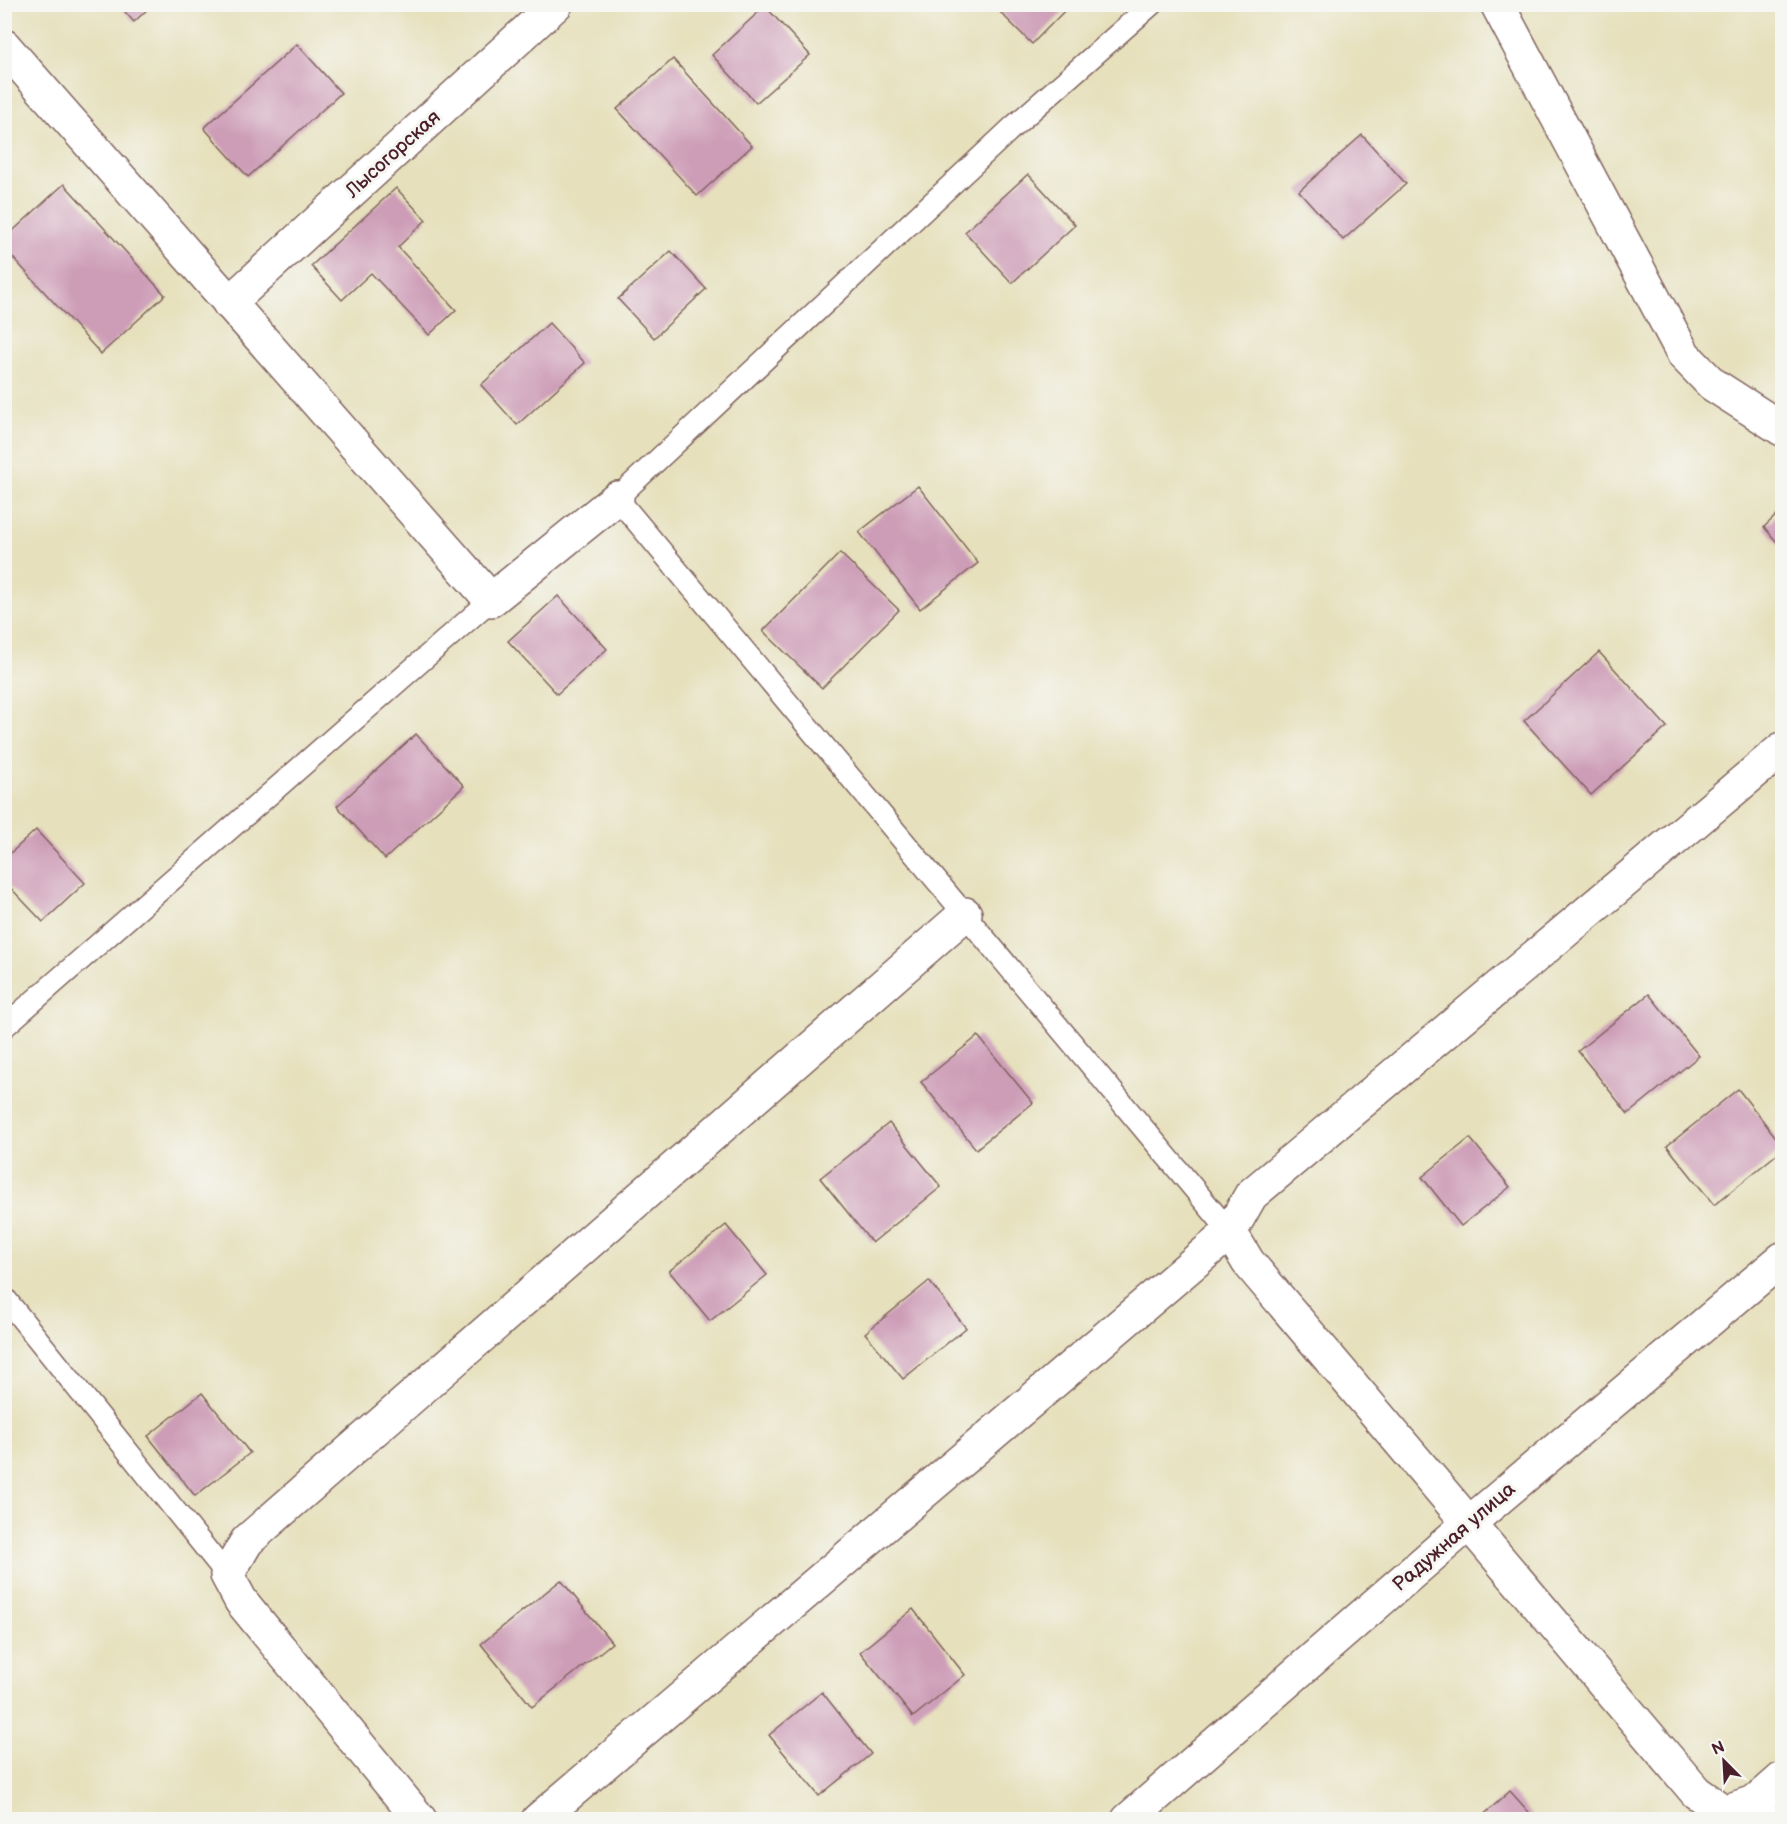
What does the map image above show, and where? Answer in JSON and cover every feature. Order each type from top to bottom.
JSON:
[{"type":"street","name":"Лысогорская","points":[[229,303],[556,4]]},
{"type":"street","points":[[1497,4],[1684,355],[1712,384],[1782,429]]},
{"type":"street","points":[[4,46],[491,600],[617,498]]},
{"type":"street","points":[[538,1820],[1230,1232],[1251,1195],[1782,749]]},
{"type":"street","points":[[420,1820],[241,1601],[227,1575],[247,1541],[965,914]]},
{"type":"street","points":[[1230,1232],[1248,1262],[1696,1792],[1724,1812],[1755,1813],[1782,1779]]},
{"type":"street","name":"Радужная улица","points":[[1128,1820],[1468,1524],[1782,1259]]},
{"type":"lane","points":[[1152,4],[1014,126],[617,498],[1230,1232]]},
{"type":"lane","points":[[4,1027],[491,600]]},
{"type":"lane","points":[[4,1297],[227,1575]]},
{"type":"building","points":[[118,4],[153,4],[134,22]]},
{"type":"building","points":[[992,4],[1071,4],[1032,44]]},
{"type":"building","points":[[765,6],[810,55],[756,103],[712,55]]},
{"type":"building","points":[[297,44],[341,93],[248,177],[204,128]]},
{"type":"building","points":[[673,59],[752,146],[697,196],[617,109]]},
{"type":"building","points":[[1362,135],[1406,184],[1343,240],[1299,191]]},
{"type":"building","points":[[1028,174],[1075,225],[1012,283],[965,232]]},
{"type":"building","points":[[64,184],[165,295],[101,354],[5,249],[5,238]]},
{"type":"building","points":[[396,188],[426,220],[398,247],[456,310],[429,335],[371,273],[342,300],[311,266]]},
{"type":"building","points":[[671,251],[706,289],[654,338],[618,299]]},
{"type":"building","points":[[549,323],[585,363],[517,425],[481,385]]},
{"type":"building","points":[[918,486],[978,563],[920,609],[859,532]]},
{"type":"building","points":[[1782,510],[1782,548],[1764,527]]},
{"type":"building","points":[[840,553],[899,610],[822,688],[763,631]]},
{"type":"building","points":[[558,596],[607,649],[557,694],[508,641]]},
{"type":"building","points":[[1599,652],[1667,727],[1591,795],[1524,721]]},
{"type":"building","points":[[416,734],[464,786],[385,859],[337,806]]},
{"type":"building","points":[[36,830],[85,883],[43,922],[4,881],[4,859]]},
{"type":"building","points":[[1649,994],[1699,1056],[1628,1114],[1578,1051]]},
{"type":"building","points":[[978,1036],[1033,1103],[976,1149],[921,1082]]},
{"type":"building","points":[[1738,1089],[1782,1145],[1782,1150],[1714,1205],[1667,1146]]},
{"type":"building","points":[[889,1123],[941,1187],[872,1243],[820,1178]]},
{"type":"building","points":[[1470,1138],[1510,1187],[1461,1226],[1422,1177]]},
{"type":"building","points":[[726,1225],[767,1275],[710,1321],[669,1271]]},
{"type":"building","points":[[929,1281],[966,1328],[903,1379],[865,1333]]},
{"type":"building","points":[[202,1393],[250,1453],[195,1496],[148,1436]]},
{"type":"building","points":[[561,1580],[612,1643],[532,1707],[481,1644]]},
{"type":"building","points":[[913,1609],[965,1675],[913,1717],[860,1652]]},
{"type":"building","points":[[822,1692],[871,1754],[819,1796],[769,1735]]},
{"type":"building","points":[[1510,1791],[1536,1820],[1478,1820]]}]
